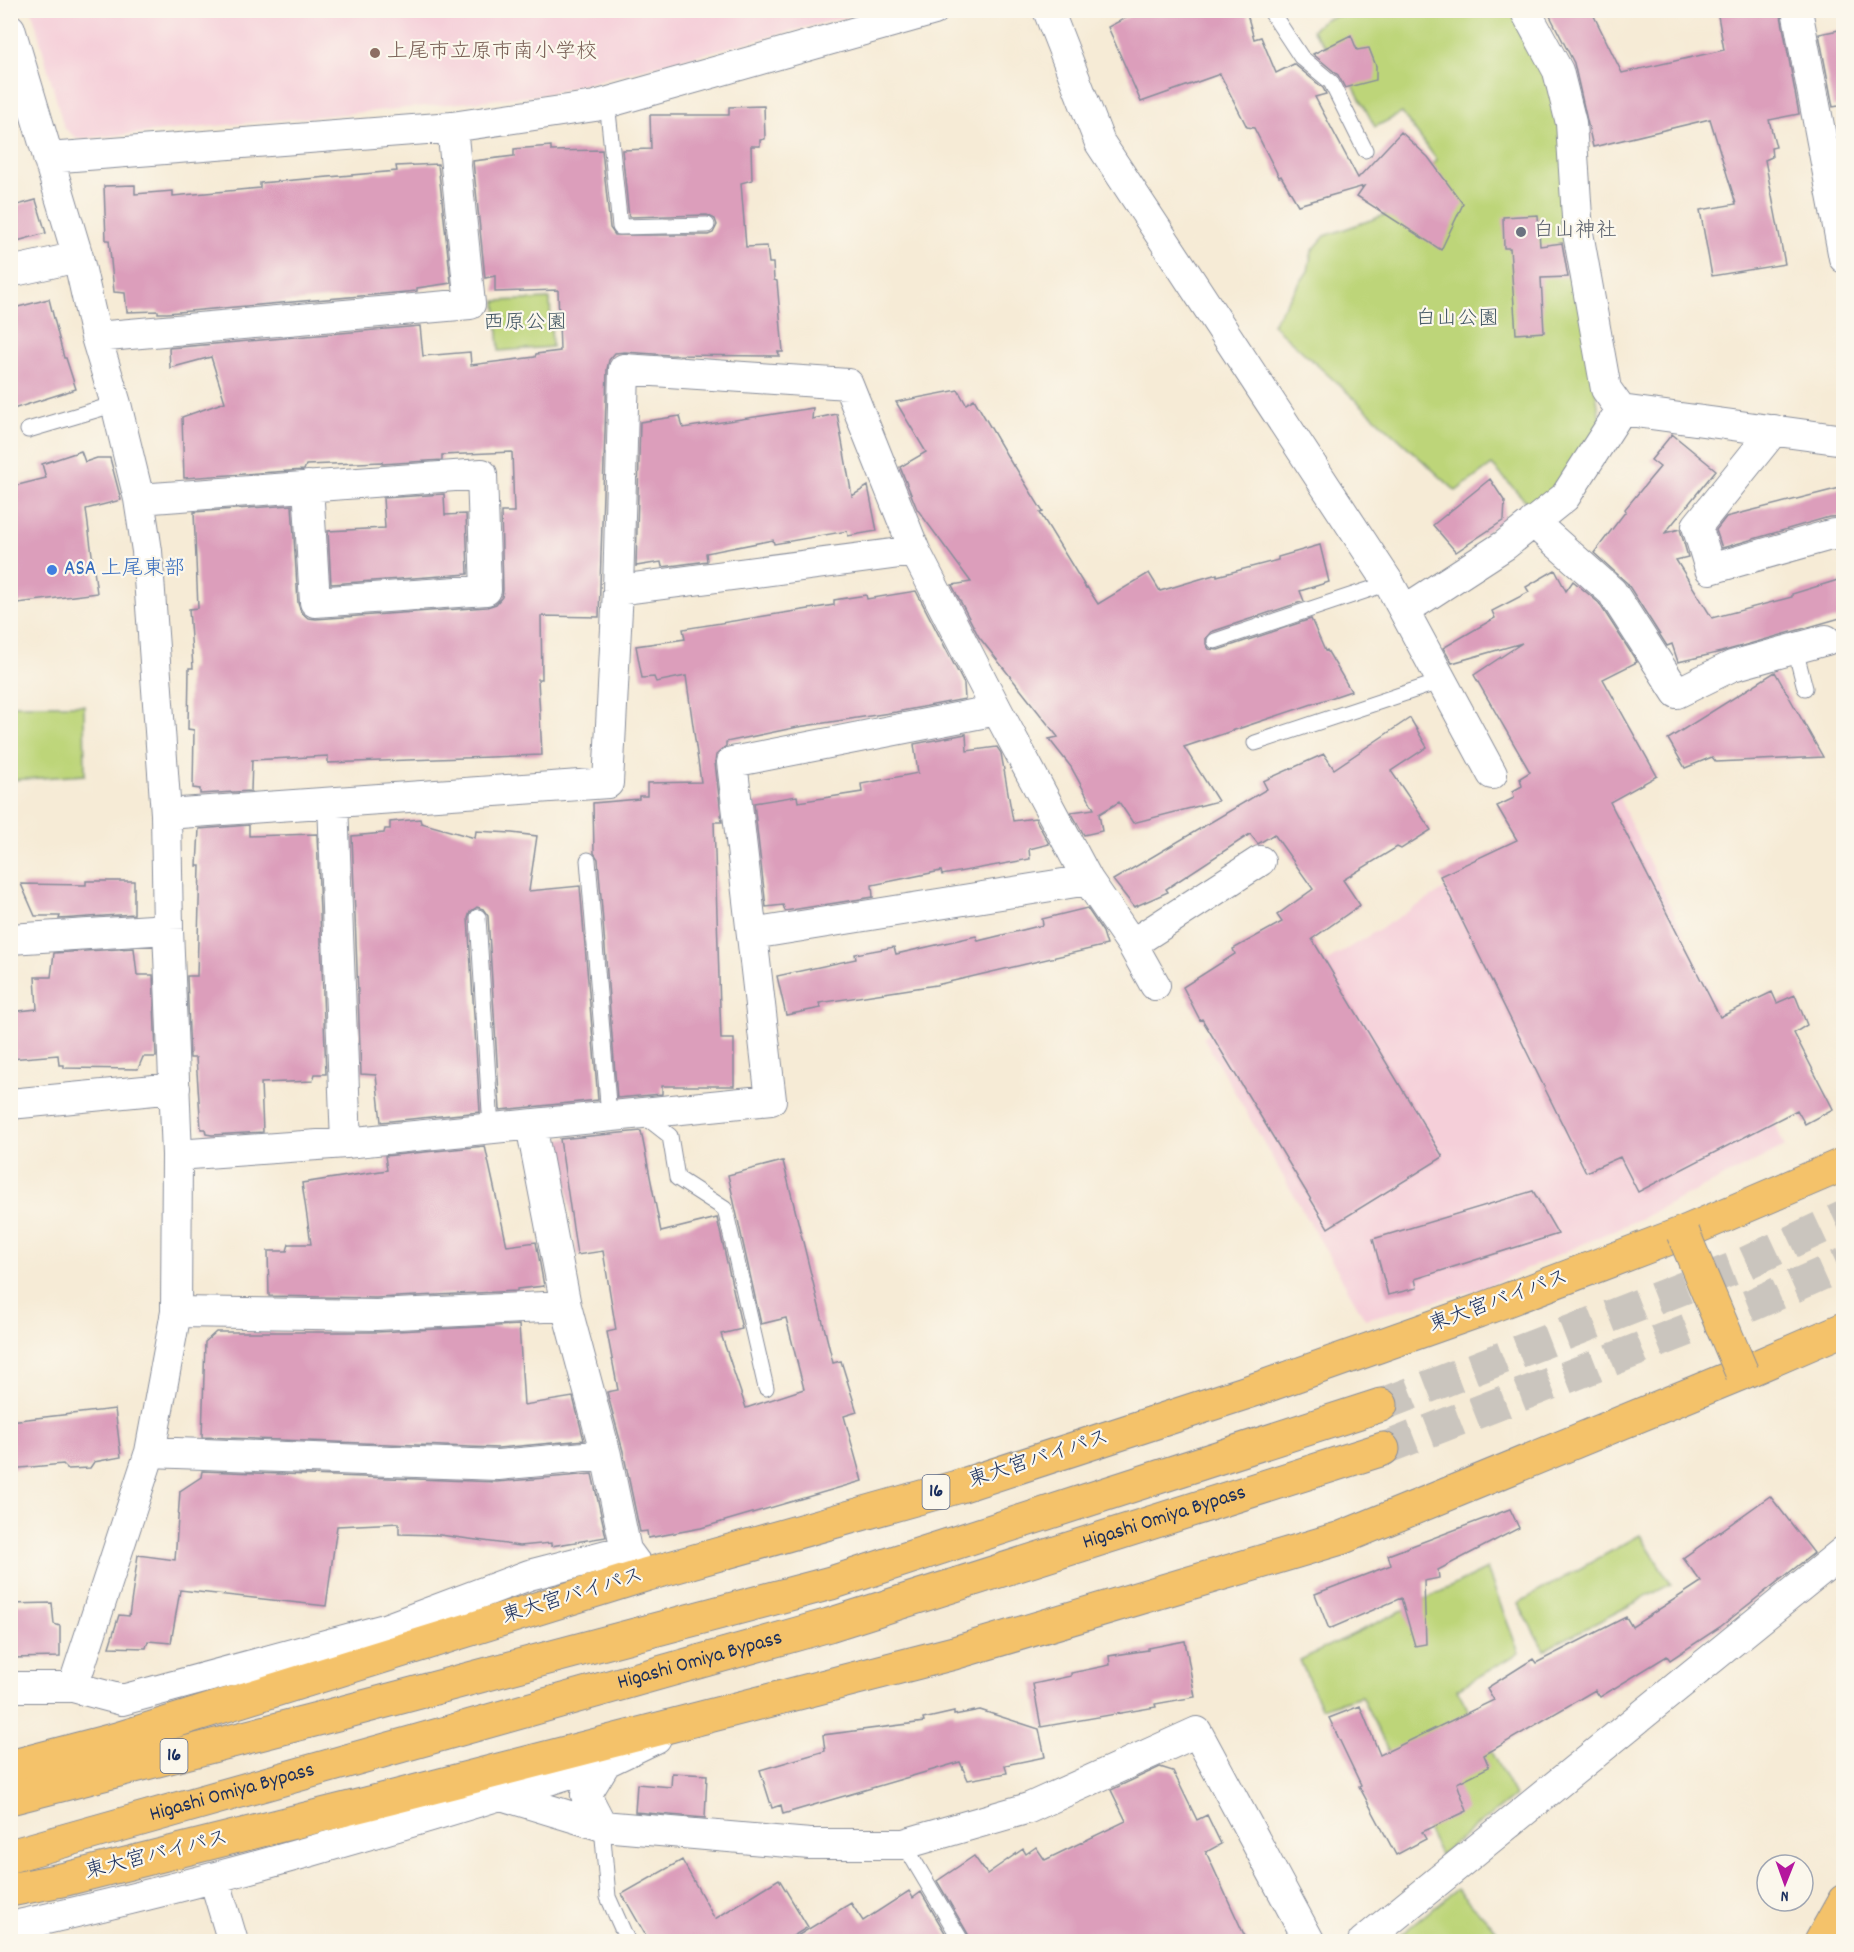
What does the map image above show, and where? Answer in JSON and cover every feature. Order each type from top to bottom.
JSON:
[{"type":"main road","name":"東大宮バイパス","points":[[10,1767],[117,1738],[635,1563],[957,1486],[1260,1388],[1478,1311],[1683,1233],[1844,1164]]},
{"type":"main road","points":[[1683,1233],[1742,1373]]},
{"type":"main road","name":"東大宮バイパス","points":[[10,1890],[66,1879],[390,1798],[954,1653],[1341,1538],[1844,1329]]},
{"type":"main road","name":"Higashi Omiya Bypass","points":[[10,1798],[831,1583],[1381,1406]]},
{"type":"main road","name":"Higashi Omiya Bypass","points":[[10,1856],[829,1625],[1383,1449]]},
{"type":"main road","points":[[1821,1941],[1844,1901]]},
{"type":"street","points":[[48,158],[452,127],[595,105],[934,10]]},
{"type":"street","points":[[1048,10],[1100,143],[1389,583],[1492,774]]},
{"type":"street","points":[[1525,10],[1558,71],[1571,123],[1578,233],[1606,388],[1621,410],[1844,440]]},
{"type":"street","points":[[1797,10],[1844,258]]},
{"type":"street","points":[[10,29],[78,257],[96,337],[116,405],[139,499],[147,551],[166,814],[177,1155],[176,1312],[150,1452],[73,1687]]},
{"type":"street","points":[[96,337],[470,304],[452,127]]},
{"type":"street","points":[[10,272],[78,257]]},
{"type":"street","points":[[166,814],[608,783],[618,590],[624,369],[848,384],[915,551],[1088,880],[1132,944],[1155,985]]},
{"type":"street","points":[[1404,610],[1505,545],[1565,497],[1621,410]]},
{"type":"street","points":[[1774,430],[1697,526],[1710,569],[1834,534],[1844,538]]},
{"type":"street","points":[[139,499],[308,486],[482,474],[486,590],[315,602],[308,486]]},
{"type":"street","points":[[1533,522],[1612,592],[1677,693],[1732,666],[1826,640]]},
{"type":"street","points":[[618,590],[915,551]]},
{"type":"street","points":[[177,1155],[346,1143],[771,1100],[732,762],[997,710]]},
{"type":"street","points":[[333,803],[346,1143]]},
{"type":"street","points":[[1132,944],[1260,861]]},
{"type":"street","points":[[752,934],[1088,880]]},
{"type":"street","points":[[10,939],[168,929]]},
{"type":"street","points":[[10,1104],[175,1088]]},
{"type":"street","points":[[10,1687],[73,1687],[122,1700],[385,1629],[529,1575],[635,1563],[566,1306],[531,1125]]},
{"type":"street","points":[[176,1312],[376,1315],[566,1306]]},
{"type":"street","points":[[150,1452],[498,1465],[606,1455]]},
{"type":"street","points":[[1363,1941],[1844,1551]]},
{"type":"street","points":[[10,1927],[62,1929],[214,1878],[501,1795],[606,1762],[699,1717]]},
{"type":"street","points":[[501,1795],[602,1826],[810,1844],[904,1844],[1029,1808],[1197,1732],[1310,1941]]},
{"type":"street","points":[[602,1826],[586,1795],[606,1762]]},
{"type":"street","points":[[214,1878],[233,1941]]},
{"type":"lane","points":[[1270,10],[1301,57],[1331,82],[1365,150]]},
{"type":"lane","points":[[607,102],[620,226],[707,225]]},
{"type":"lane","points":[[28,430],[116,405]]},
{"type":"lane","points":[[1215,641],[1389,583]]},
{"type":"lane","points":[[1795,649],[1805,688]]},
{"type":"lane","points":[[1255,743],[1442,681]]},
{"type":"lane","points":[[588,860],[609,1116]]},
{"type":"lane","points":[[478,917],[491,1128]]},
{"type":"lane","points":[[639,1112],[670,1136],[677,1178],[725,1209],[766,1388]]},
{"type":"lane","points":[[602,1826],[608,1897],[628,1941]]},
{"type":"lane","points":[[904,1844],[962,1941]]},
{"type":"shaded area","name":"上尾市立原市南小学校","points":[[32,10],[870,11],[542,95],[78,139],[64,128]]},
{"type":"shaded area","points":[[1613,786],[1785,1146],[1644,1217],[1481,1289],[1365,1319],[1203,1037]]},
{"type":"green space","name":"白山公園","points":[[1357,11],[1516,11],[1539,59],[1558,114],[1601,428],[1563,487],[1534,510],[1492,465],[1456,491],[1272,324],[1308,271],[1312,251],[1325,236],[1385,215],[1437,160],[1402,113],[1375,127],[1344,69],[1312,30],[1325,19]]},
{"type":"green space","name":"西原公園","points":[[550,299],[552,347],[499,351],[496,301]]},
{"type":"green space","points":[[11,705],[84,705],[85,775],[11,780]]},
{"type":"green space","points":[[1640,1535],[1671,1584],[1544,1650],[1518,1603]]},
{"type":"green space","points":[[1487,1569],[1519,1653],[1457,1689],[1515,1796],[1440,1855],[1361,1696],[1321,1708],[1300,1660]]},
{"type":"green space","points":[[1457,1889],[1507,1941],[1393,1941]]},
{"type":"building","points":[[1141,10],[1246,10],[1254,39],[1261,37],[1276,73],[1294,64],[1323,88],[1326,94],[1315,97],[1358,178],[1401,132],[1428,157],[1463,204],[1441,250],[1357,196],[1364,186],[1298,205],[1281,176],[1279,177],[1254,128],[1247,127],[1220,74],[1141,102],[1108,27]]},
{"type":"building","points":[[1547,10],[1591,10],[1622,73],[1724,50],[1717,10],[1780,10],[1799,114],[1769,120],[1776,147],[1771,148],[1772,157],[1765,160],[1785,264],[1712,276],[1700,210],[1736,204],[1710,119],[1593,147],[1574,63]]},
{"type":"building","points":[[1844,29],[1844,105],[1833,107],[1819,34]]},
{"type":"building","points":[[1351,35],[1357,50],[1369,48],[1376,66],[1376,80],[1345,88],[1338,75],[1313,54]]},
{"type":"building","points":[[764,106],[765,139],[760,140],[760,146],[751,146],[752,180],[741,183],[746,247],[767,246],[769,263],[773,263],[774,280],[777,281],[783,352],[778,352],[780,356],[669,355],[625,352],[615,353],[609,360],[599,617],[541,616],[542,679],[538,679],[542,755],[328,763],[328,756],[252,760],[251,791],[200,794],[200,789],[193,788],[194,730],[188,729],[189,668],[193,668],[189,609],[198,608],[194,512],[292,505],[298,603],[301,612],[308,618],[487,607],[496,604],[502,597],[501,512],[514,512],[512,452],[442,455],[442,460],[382,464],[382,462],[306,465],[304,470],[184,478],[182,417],[225,402],[211,357],[170,368],[169,348],[420,326],[423,356],[470,352],[471,365],[535,357],[536,354],[560,351],[558,290],[495,292],[495,276],[485,278],[473,161],[514,156],[514,149],[551,146],[551,151],[602,150],[610,228],[615,235],[708,235],[713,233],[717,225],[715,219],[707,215],[629,217],[622,150],[651,149],[650,115],[729,115],[729,107]]},
{"type":"building","points":[[438,164],[451,283],[417,288],[417,291],[167,313],[127,312],[125,293],[114,292],[109,240],[106,240],[104,186],[135,185],[135,194],[173,191],[173,196],[260,188],[260,183],[397,171],[396,166]]},
{"type":"building","points":[[36,200],[46,233],[10,243],[10,207]]},
{"type":"building","points":[[1538,215],[1540,246],[1562,243],[1568,277],[1541,278],[1544,332],[1516,334],[1510,248],[1504,248],[1503,217]]},
{"type":"building","points":[[49,299],[64,358],[66,358],[76,389],[10,410],[10,309]]},
{"type":"building","points":[[958,390],[966,404],[974,399],[1043,512],[1040,513],[1098,604],[1149,573],[1160,591],[1217,574],[1217,576],[1278,560],[1278,557],[1320,545],[1329,582],[1300,591],[1304,601],[1211,632],[1206,638],[1206,644],[1209,649],[1218,650],[1311,619],[1325,651],[1327,650],[1351,691],[1184,747],[1218,801],[1133,823],[1119,802],[1099,814],[1102,831],[1084,835],[1071,812],[1094,809],[1071,767],[1049,739],[1058,737],[979,637],[952,585],[971,582],[917,509],[900,467],[926,452],[896,402]]},
{"type":"building","points":[[813,408],[812,419],[837,414],[852,496],[868,486],[877,531],[848,536],[847,531],[774,544],[773,540],[706,553],[707,561],[662,567],[661,562],[636,566],[640,422],[680,416],[683,428]]},
{"type":"building","points":[[1672,434],[1716,470],[1665,533],[1680,529],[1688,557],[1676,560],[1712,618],[1792,597],[1792,594],[1838,580],[1844,597],[1844,617],[1678,662],[1672,644],[1667,646],[1627,583],[1594,553],[1626,511],[1625,509],[1660,467],[1651,460]]},
{"type":"building","points":[[81,451],[85,462],[97,458],[110,458],[121,500],[86,509],[97,593],[10,604],[10,487],[46,478],[42,464]]},
{"type":"building","points":[[1490,479],[1505,502],[1504,520],[1456,552],[1433,525]]},
{"type":"building","points":[[1844,487],[1844,516],[1829,517],[1722,548],[1716,530],[1726,517]]},
{"type":"building","points":[[444,494],[445,515],[466,514],[468,574],[331,584],[328,531],[385,528],[383,498]]},
{"type":"building","points":[[1555,570],[1566,591],[1573,581],[1599,603],[1637,662],[1603,679],[1657,776],[1610,802],[1720,1017],[1772,992],[1777,1003],[1795,995],[1807,1025],[1794,1033],[1833,1109],[1805,1124],[1797,1110],[1638,1192],[1620,1157],[1586,1172],[1440,876],[1517,840],[1497,806],[1514,798],[1513,791],[1522,786],[1520,778],[1530,772],[1474,675],[1522,643],[1452,663],[1443,648],[1495,618],[1492,611],[1529,592],[1526,587]]},
{"type":"building","points":[[916,591],[964,684],[965,699],[798,727],[726,742],[726,746],[716,755],[722,822],[714,822],[721,1039],[734,1039],[734,1086],[662,1086],[662,1094],[617,1098],[598,859],[594,853],[593,803],[639,799],[639,796],[647,796],[647,783],[701,782],[686,676],[656,682],[654,677],[642,678],[636,646],[685,639],[683,629],[834,605],[834,600],[866,595],[867,599]]},
{"type":"building","points":[[1775,672],[1823,757],[1716,762],[1712,757],[1685,768],[1668,739]]},
{"type":"building","points":[[1410,718],[1427,747],[1391,771],[1431,830],[1401,849],[1397,847],[1343,880],[1360,905],[1312,939],[1443,1157],[1328,1228],[1202,1019],[1200,1020],[1183,987],[1235,954],[1233,949],[1282,922],[1277,915],[1313,889],[1274,834],[1258,844],[1250,834],[1166,889],[1168,892],[1134,907],[1113,880],[1267,789],[1263,781],[1324,754],[1334,769]]},
{"type":"building","points":[[966,734],[967,751],[997,747],[1001,753],[1013,821],[1035,818],[1049,844],[1029,849],[1030,859],[942,875],[941,871],[872,885],[873,897],[785,911],[783,905],[766,907],[754,803],[797,796],[798,802],[862,792],[861,784],[918,773],[914,744]]},
{"type":"building","points":[[420,819],[421,823],[475,838],[476,831],[537,836],[529,891],[580,886],[598,1100],[500,1110],[488,916],[483,909],[477,907],[470,912],[468,918],[480,1112],[381,1122],[376,1075],[361,1074],[352,836],[384,833],[385,829],[390,829],[390,822]]},
{"type":"building","points":[[249,825],[249,836],[317,834],[326,1074],[315,1074],[313,1081],[261,1083],[263,1132],[212,1135],[206,1134],[205,1129],[201,1129],[196,1058],[190,1058],[187,976],[197,976],[199,829]]},
{"type":"building","points":[[86,881],[134,881],[134,914],[59,919],[60,916],[35,916],[21,884],[86,885]]},
{"type":"building","points":[[1087,908],[1103,932],[1107,945],[936,985],[819,1003],[821,1008],[786,1015],[777,976],[856,959],[855,954],[894,947],[896,954],[976,936],[978,941],[1043,925],[1042,919]]},
{"type":"building","points":[[134,948],[137,975],[153,975],[156,1057],[143,1057],[138,1069],[64,1068],[64,1065],[59,1065],[58,1055],[10,1059],[10,1012],[37,1009],[35,977],[51,977],[54,953]]},
{"type":"building","points":[[641,1131],[661,1232],[717,1218],[742,1329],[721,1334],[746,1408],[804,1389],[786,1318],[761,1324],[728,1175],[783,1161],[833,1363],[841,1361],[857,1412],[844,1416],[862,1481],[701,1528],[648,1538],[647,1531],[640,1532],[623,1451],[607,1392],[618,1390],[607,1332],[616,1330],[603,1251],[577,1255],[560,1139]]},
{"type":"building","points":[[485,1146],[507,1246],[536,1242],[544,1286],[517,1289],[517,1291],[376,1298],[269,1296],[268,1251],[287,1251],[289,1244],[311,1244],[302,1183],[387,1170],[385,1156]]},
{"type":"building","points":[[1533,1191],[1558,1234],[1415,1279],[1417,1288],[1388,1295],[1373,1239]]},
{"type":"building","points":[[519,1325],[524,1405],[573,1397],[584,1440],[498,1448],[202,1437],[205,1342],[216,1332],[377,1332]]},
{"type":"building","points":[[115,1409],[121,1457],[94,1462],[90,1468],[68,1469],[63,1464],[10,1469],[10,1421]]},
{"type":"building","points":[[202,1471],[497,1482],[592,1474],[606,1537],[551,1546],[551,1543],[520,1546],[440,1535],[399,1534],[399,1523],[337,1526],[326,1606],[180,1590],[171,1643],[148,1641],[146,1648],[109,1647],[119,1615],[129,1616],[138,1555],[175,1560],[180,1491],[201,1477]]},
{"type":"building","points":[[1770,1496],[1814,1553],[1720,1627],[1670,1660],[1667,1656],[1600,1697],[1595,1690],[1484,1755],[1489,1767],[1457,1783],[1467,1811],[1422,1832],[1426,1839],[1396,1855],[1359,1786],[1361,1785],[1329,1718],[1360,1706],[1380,1755],[1494,1700],[1487,1688],[1533,1659],[1536,1663],[1626,1617],[1632,1627],[1701,1582],[1683,1558]]},
{"type":"building","points":[[1510,1509],[1519,1528],[1438,1570],[1439,1578],[1424,1581],[1426,1644],[1415,1646],[1401,1598],[1329,1629],[1315,1594],[1391,1565],[1388,1555]]},
{"type":"building","points":[[52,1603],[54,1624],[60,1626],[60,1657],[10,1658],[10,1604]]},
{"type":"building","points":[[1185,1641],[1195,1697],[1155,1704],[1156,1707],[1041,1727],[1033,1684],[1110,1665],[1109,1656]]},
{"type":"building","points":[[980,1710],[1039,1729],[1045,1757],[1005,1765],[1007,1773],[968,1780],[960,1762],[783,1814],[781,1805],[772,1808],[760,1770],[825,1751],[823,1735],[924,1722],[923,1719],[954,1712],[954,1715]]},
{"type":"building","points":[[1160,1767],[1173,1771],[1197,1820],[1207,1815],[1221,1844],[1206,1852],[1247,1941],[972,1941],[937,1881],[974,1856],[987,1874],[1023,1849],[1026,1854],[1036,1847],[1045,1860],[1126,1821],[1111,1790]]},
{"type":"building","points":[[672,1773],[707,1775],[705,1818],[635,1812],[637,1784],[671,1787]]},
{"type":"building","points":[[682,1860],[715,1919],[779,1879],[808,1927],[785,1941],[649,1941],[622,1894]]},
{"type":"building","points":[[909,1891],[913,1898],[921,1892],[950,1941],[789,1941],[851,1903],[863,1921]]},
{"type":"tunnel","points":[[1381,1405],[1735,1268],[1844,1217]]},
{"type":"tunnel","points":[[1383,1449],[1754,1304],[1844,1264]]},
{"type":"place","name":"上尾市立原市南小学校","points":[[375,53]]},
{"type":"place","name":"白山神社","points":[[1521,232]]},
{"type":"place","name":"ASA 上尾東部","points":[[52,570]]}]
